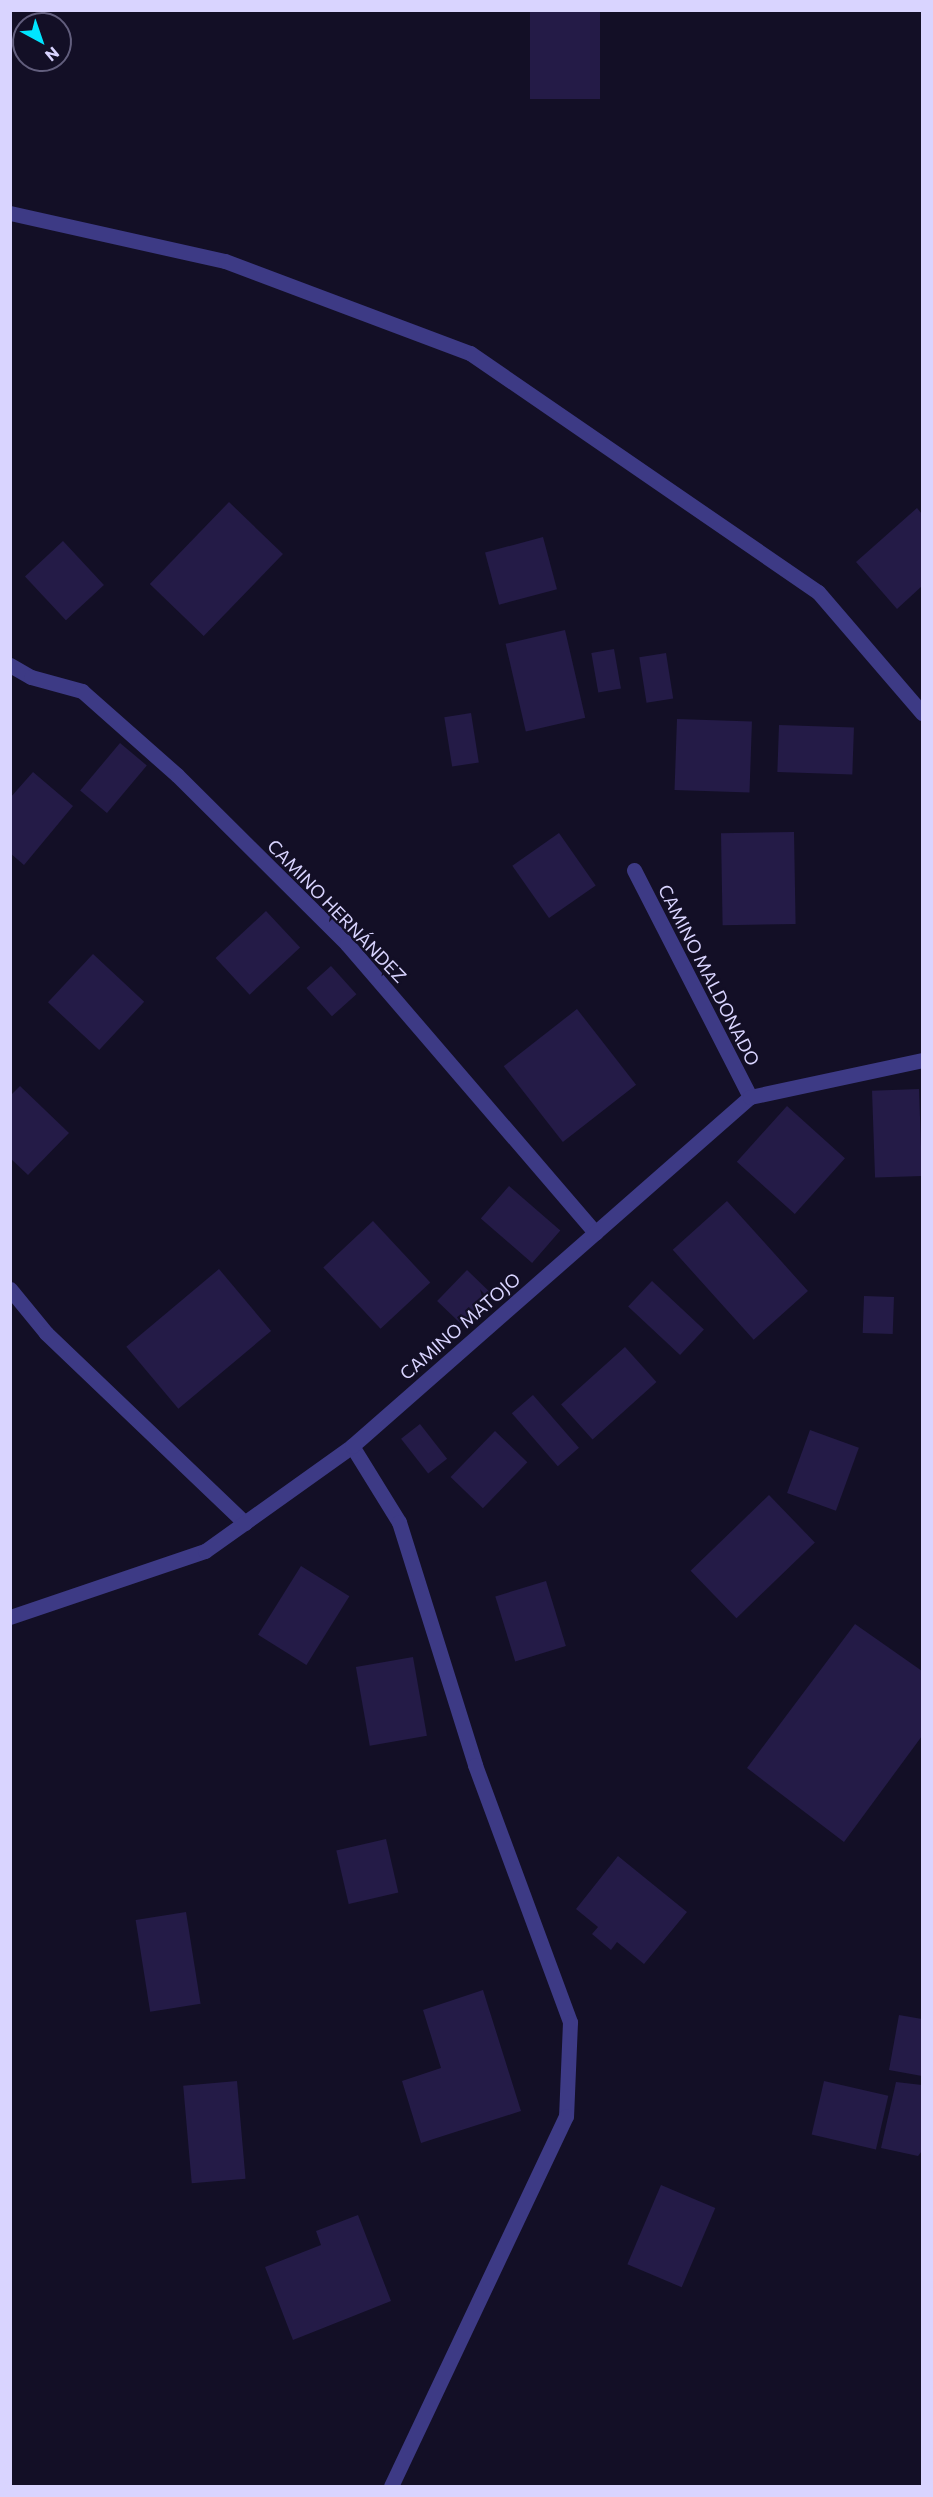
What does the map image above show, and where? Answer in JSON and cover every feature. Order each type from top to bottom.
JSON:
[{"type":"street","points":[[10,213],[225,261],[470,353],[818,591],[922,713]]},
{"type":"street","name":"CAMINO HERNÁNDEZ","points":[[10,665],[31,678],[82,691],[177,776],[347,944],[596,1233]]},
{"type":"street","name":"CAMINO MALDONADO","points":[[634,870],[750,1097]]},
{"type":"street","name":"CAMINO MATOJO","points":[[10,1617],[205,1551],[245,1523],[352,1446],[750,1097],[922,1060]]},
{"type":"street","points":[[10,1289],[46,1333],[245,1523]]},
{"type":"street","points":[[352,1446],[399,1522],[475,1765],[570,2022],[566,2116],[391,2487]]},
{"type":"building","points":[[530,10],[600,10],[600,99],[530,99]]},
{"type":"building","points":[[229,502],[283,554],[204,636],[150,584]]},
{"type":"building","points":[[917,508],[922,514],[922,586],[897,609],[856,562]]},
{"type":"building","points":[[543,537],[557,589],[499,605],[485,553]]},
{"type":"building","points":[[63,541],[104,585],[66,620],[25,576]]},
{"type":"building","points":[[565,630],[585,718],[526,731],[506,644]]},
{"type":"building","points":[[614,649],[621,688],[598,692],[591,653]]},
{"type":"building","points":[[666,653],[673,698],[647,703],[639,657]]},
{"type":"building","points":[[471,713],[479,762],[452,767],[444,717]]},
{"type":"building","points":[[677,719],[752,722],[749,793],[675,790]]},
{"type":"building","points":[[779,725],[854,728],[852,775],[777,772]]},
{"type":"building","points":[[120,743],[147,765],[107,813],[80,790]]},
{"type":"building","points":[[33,772],[73,806],[24,865],[10,853],[10,798]]},
{"type":"building","points":[[794,832],[796,924],[723,925],[721,833]]},
{"type":"building","points":[[559,833],[596,885],[549,918],[512,866]]},
{"type":"building","points":[[266,911],[300,948],[250,995],[216,958]]},
{"type":"building","points":[[93,954],[144,1002],[99,1050],[48,1002]]},
{"type":"building","points":[[331,966],[356,994],[332,1016],[306,988]]},
{"type":"building","points":[[577,1009],[636,1085],[563,1142],[504,1066]]},
{"type":"building","points":[[20,1086],[69,1133],[28,1175],[10,1158],[10,1096]]},
{"type":"building","points":[[919,1089],[922,1176],[875,1178],[872,1091]]},
{"type":"building","points":[[787,1106],[845,1158],[795,1214],[737,1162]]},
{"type":"building","points":[[509,1186],[560,1231],[532,1263],[481,1218]]},
{"type":"building","points":[[727,1201],[808,1291],[754,1340],[673,1250]]},
{"type":"building","points":[[373,1221],[430,1282],[381,1329],[323,1267]]},
{"type":"building","points":[[219,1269],[271,1331],[178,1409],[126,1347]]},
{"type":"building","points":[[467,1270],[491,1293],[461,1324],[437,1301]]},
{"type":"building","points":[[652,1281],[704,1329],[680,1355],[628,1307]]},
{"type":"building","points":[[864,1296],[894,1297],[893,1334],[863,1333]]},
{"type":"building","points":[[625,1347],[656,1382],[593,1439],[561,1405]]},
{"type":"building","points":[[533,1395],[579,1448],[558,1466],[512,1413]]},
{"type":"building","points":[[420,1424],[447,1459],[428,1473],[401,1439]]},
{"type":"building","points":[[810,1430],[859,1448],[836,1511],[787,1493]]},
{"type":"building","points":[[495,1431],[527,1462],[483,1508],[451,1477]]},
{"type":"building","points":[[769,1495],[815,1542],[736,1618],[691,1571]]},
{"type":"building","points":[[301,1566],[349,1596],[306,1665],[258,1635]]},
{"type":"building","points":[[546,1581],[566,1646],[515,1662],[495,1596]]},
{"type":"building","points":[[855,1624],[922,1671],[922,1736],[844,1842],[747,1768]]},
{"type":"building","points":[[413,1657],[427,1736],[370,1746],[356,1667]]},
{"type":"building","points":[[386,1839],[398,1893],[349,1904],[336,1850]]},
{"type":"building","points":[[618,1856],[687,1912],[644,1964],[617,1942],[611,1950],[592,1934],[598,1927],[576,1909]]},
{"type":"building","points":[[186,1912],[201,2004],[150,2012],[136,1920]]},
{"type":"building","points":[[483,1990],[521,2111],[421,2143],[402,2081],[441,2068],[423,2010]]},
{"type":"building","points":[[899,2015],[922,2019],[922,2076],[889,2070]]},
{"type":"building","points":[[237,2081],[246,2179],[192,2183],[183,2086]]},
{"type":"building","points":[[824,2081],[888,2096],[876,2149],[812,2135]]},
{"type":"building","points":[[896,2082],[922,2085],[922,2151],[918,2156],[881,2148]]},
{"type":"building","points":[[661,2185],[715,2208],[682,2287],[627,2264]]},
{"type":"building","points":[[358,2215],[391,2301],[293,2340],[265,2267],[321,2245],[316,2231]]}]
